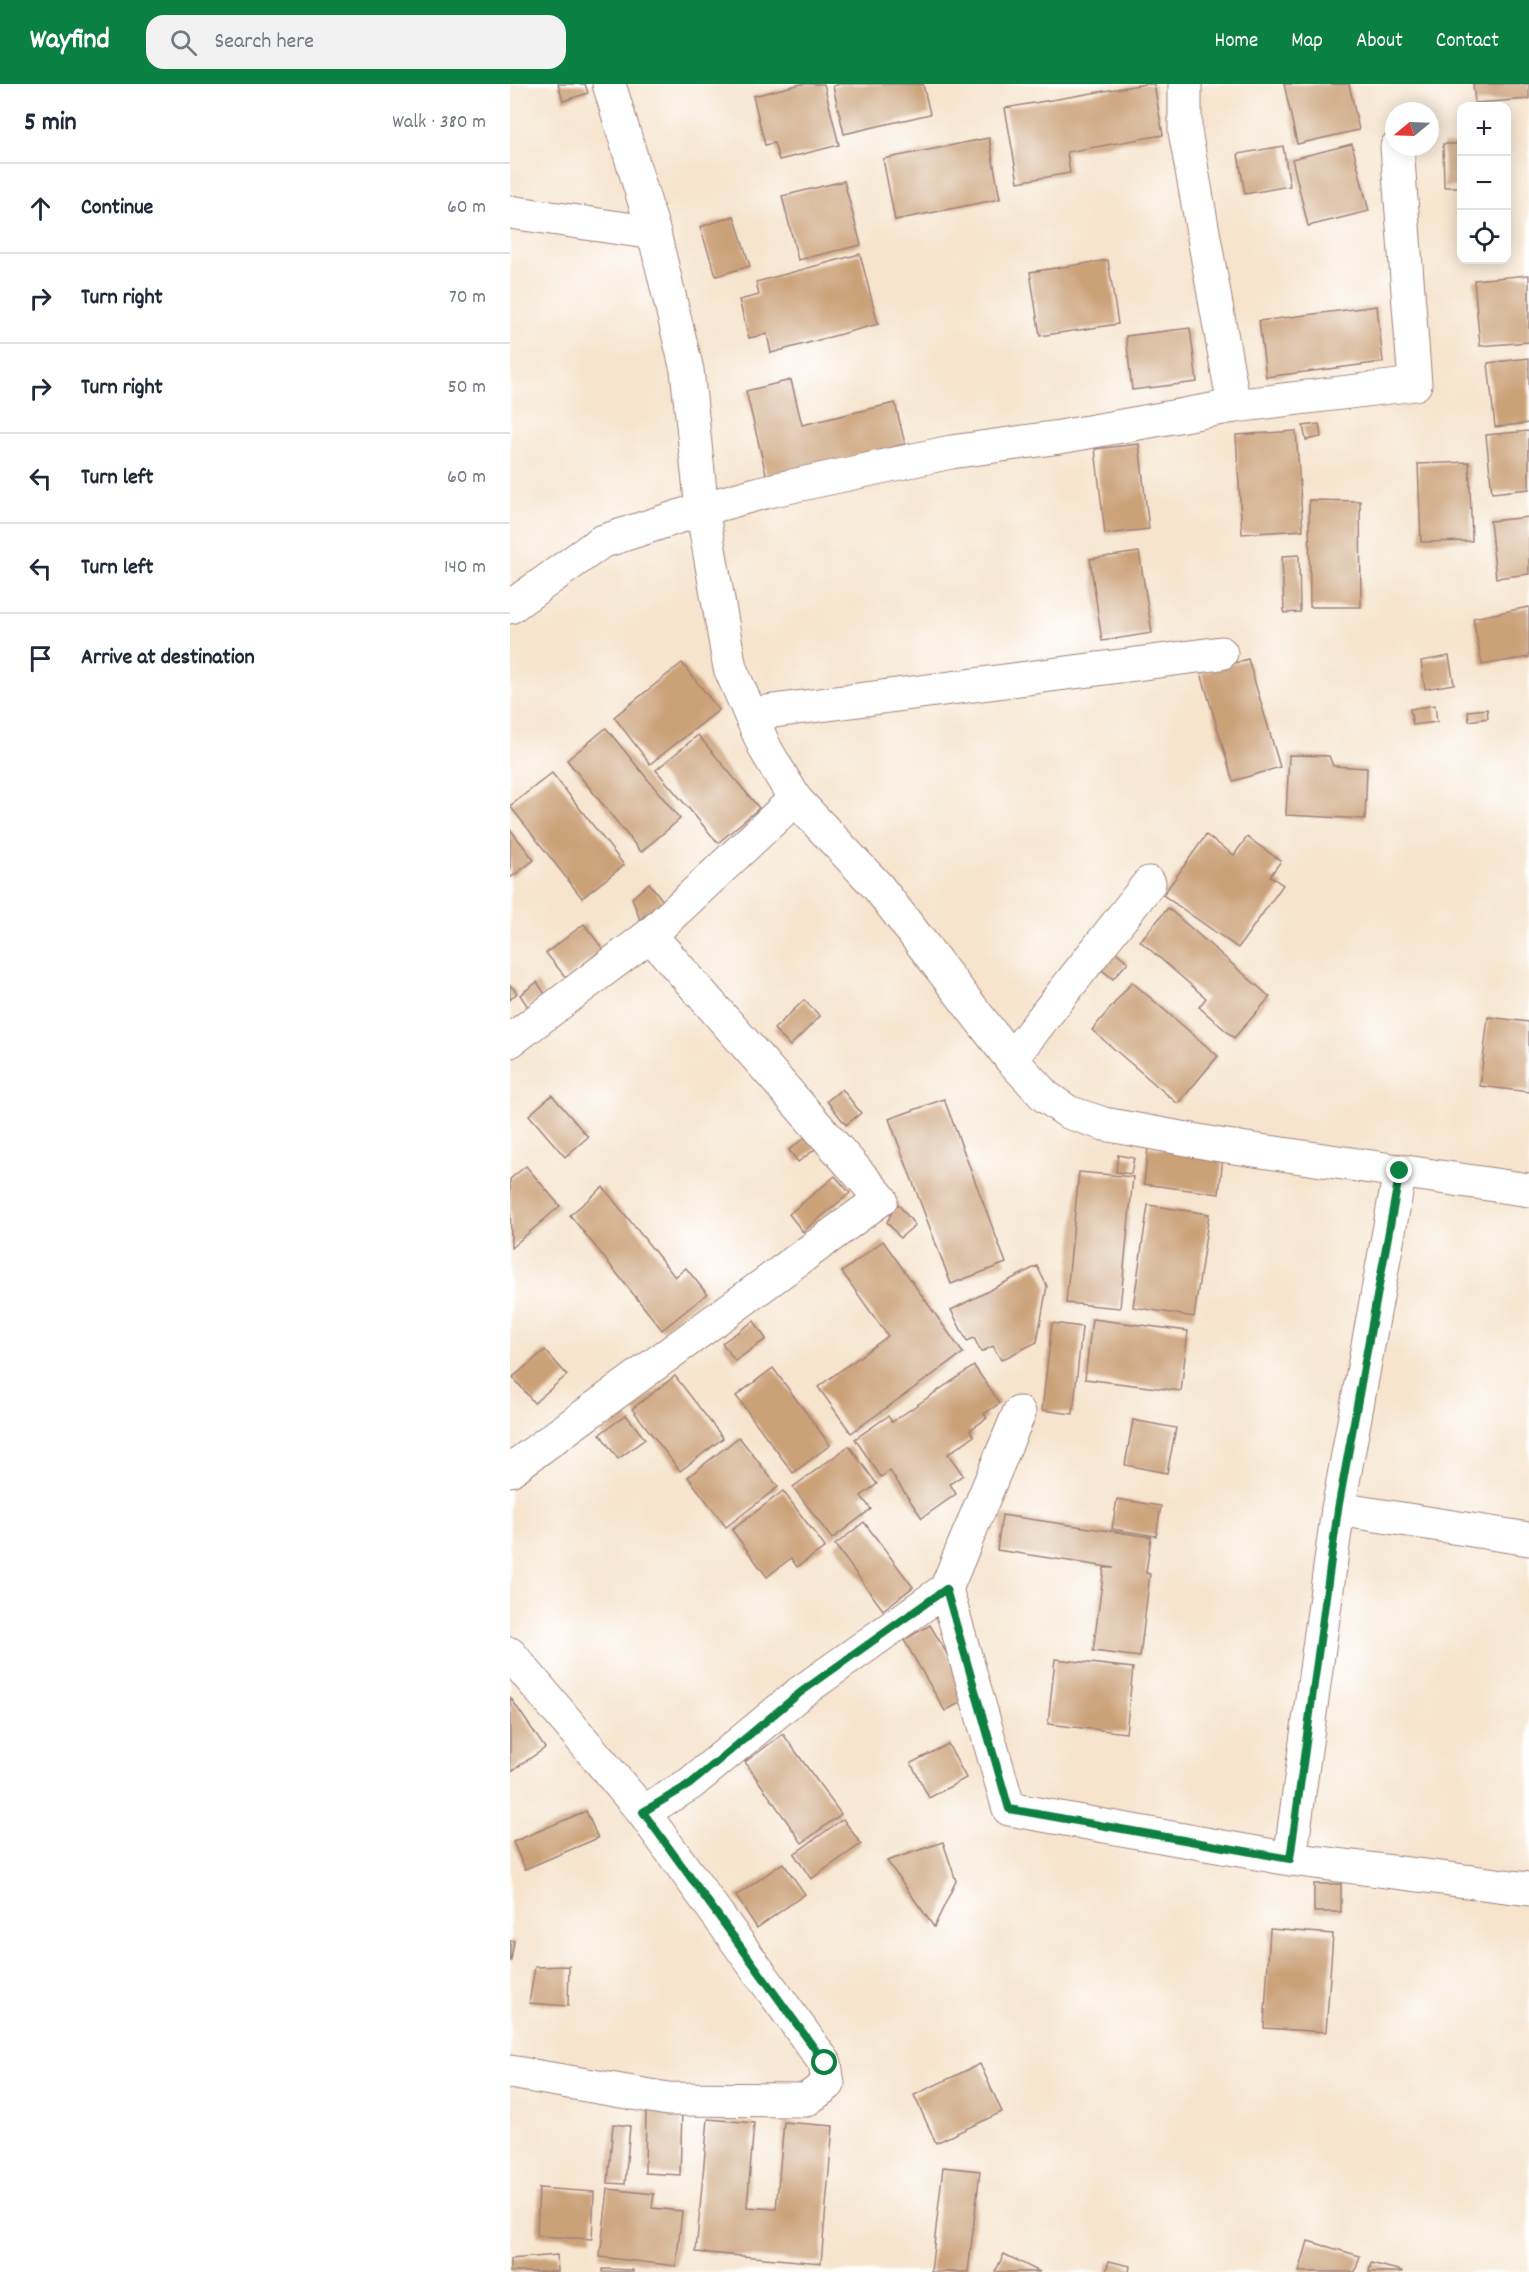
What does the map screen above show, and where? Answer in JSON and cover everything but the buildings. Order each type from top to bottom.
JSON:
[{"type":"street","points":[[609,84],[654,233],[687,370],[702,509],[730,668],[766,750],[795,799],[878,887],[1011,1059],[1045,1096],[1068,1112],[1104,1124],[1220,1145],[1529,1190]]},
{"type":"street","points":[[1185,84],[1185,131],[1234,406]]},
{"type":"street","points":[[510,607],[601,542],[702,509],[764,492],[951,452],[1060,437],[1234,406],[1415,384],[1398,156]]},
{"type":"street","points":[[510,212],[654,233]]},
{"type":"street","points":[[750,714],[1221,653]]},
{"type":"street","points":[[510,1041],[650,935],[795,799]]},
{"type":"street","points":[[1011,1059],[1149,883]]},
{"type":"street","points":[[510,1470],[881,1199],[650,935]]},
{"type":"street","points":[[1290,1859],[1338,1509],[1400,1171]]},
{"type":"street","points":[[643,1812],[690,1784],[801,1692],[946,1589],[1018,1413]]},
{"type":"street","points":[[1338,1509],[1529,1539]]},
{"type":"street","points":[[946,1589],[1009,1809],[1290,1859],[1529,1889]]},
{"type":"street","points":[[510,1654],[643,1812],[825,2063],[828,2084],[806,2100],[668,2099],[510,2072]]},
{"type":"route","points":[[825,2063],[643,1812],[690,1784],[801,1692],[946,1589],[1009,1809],[1290,1859],[1338,1509],[1400,1171]]}]
